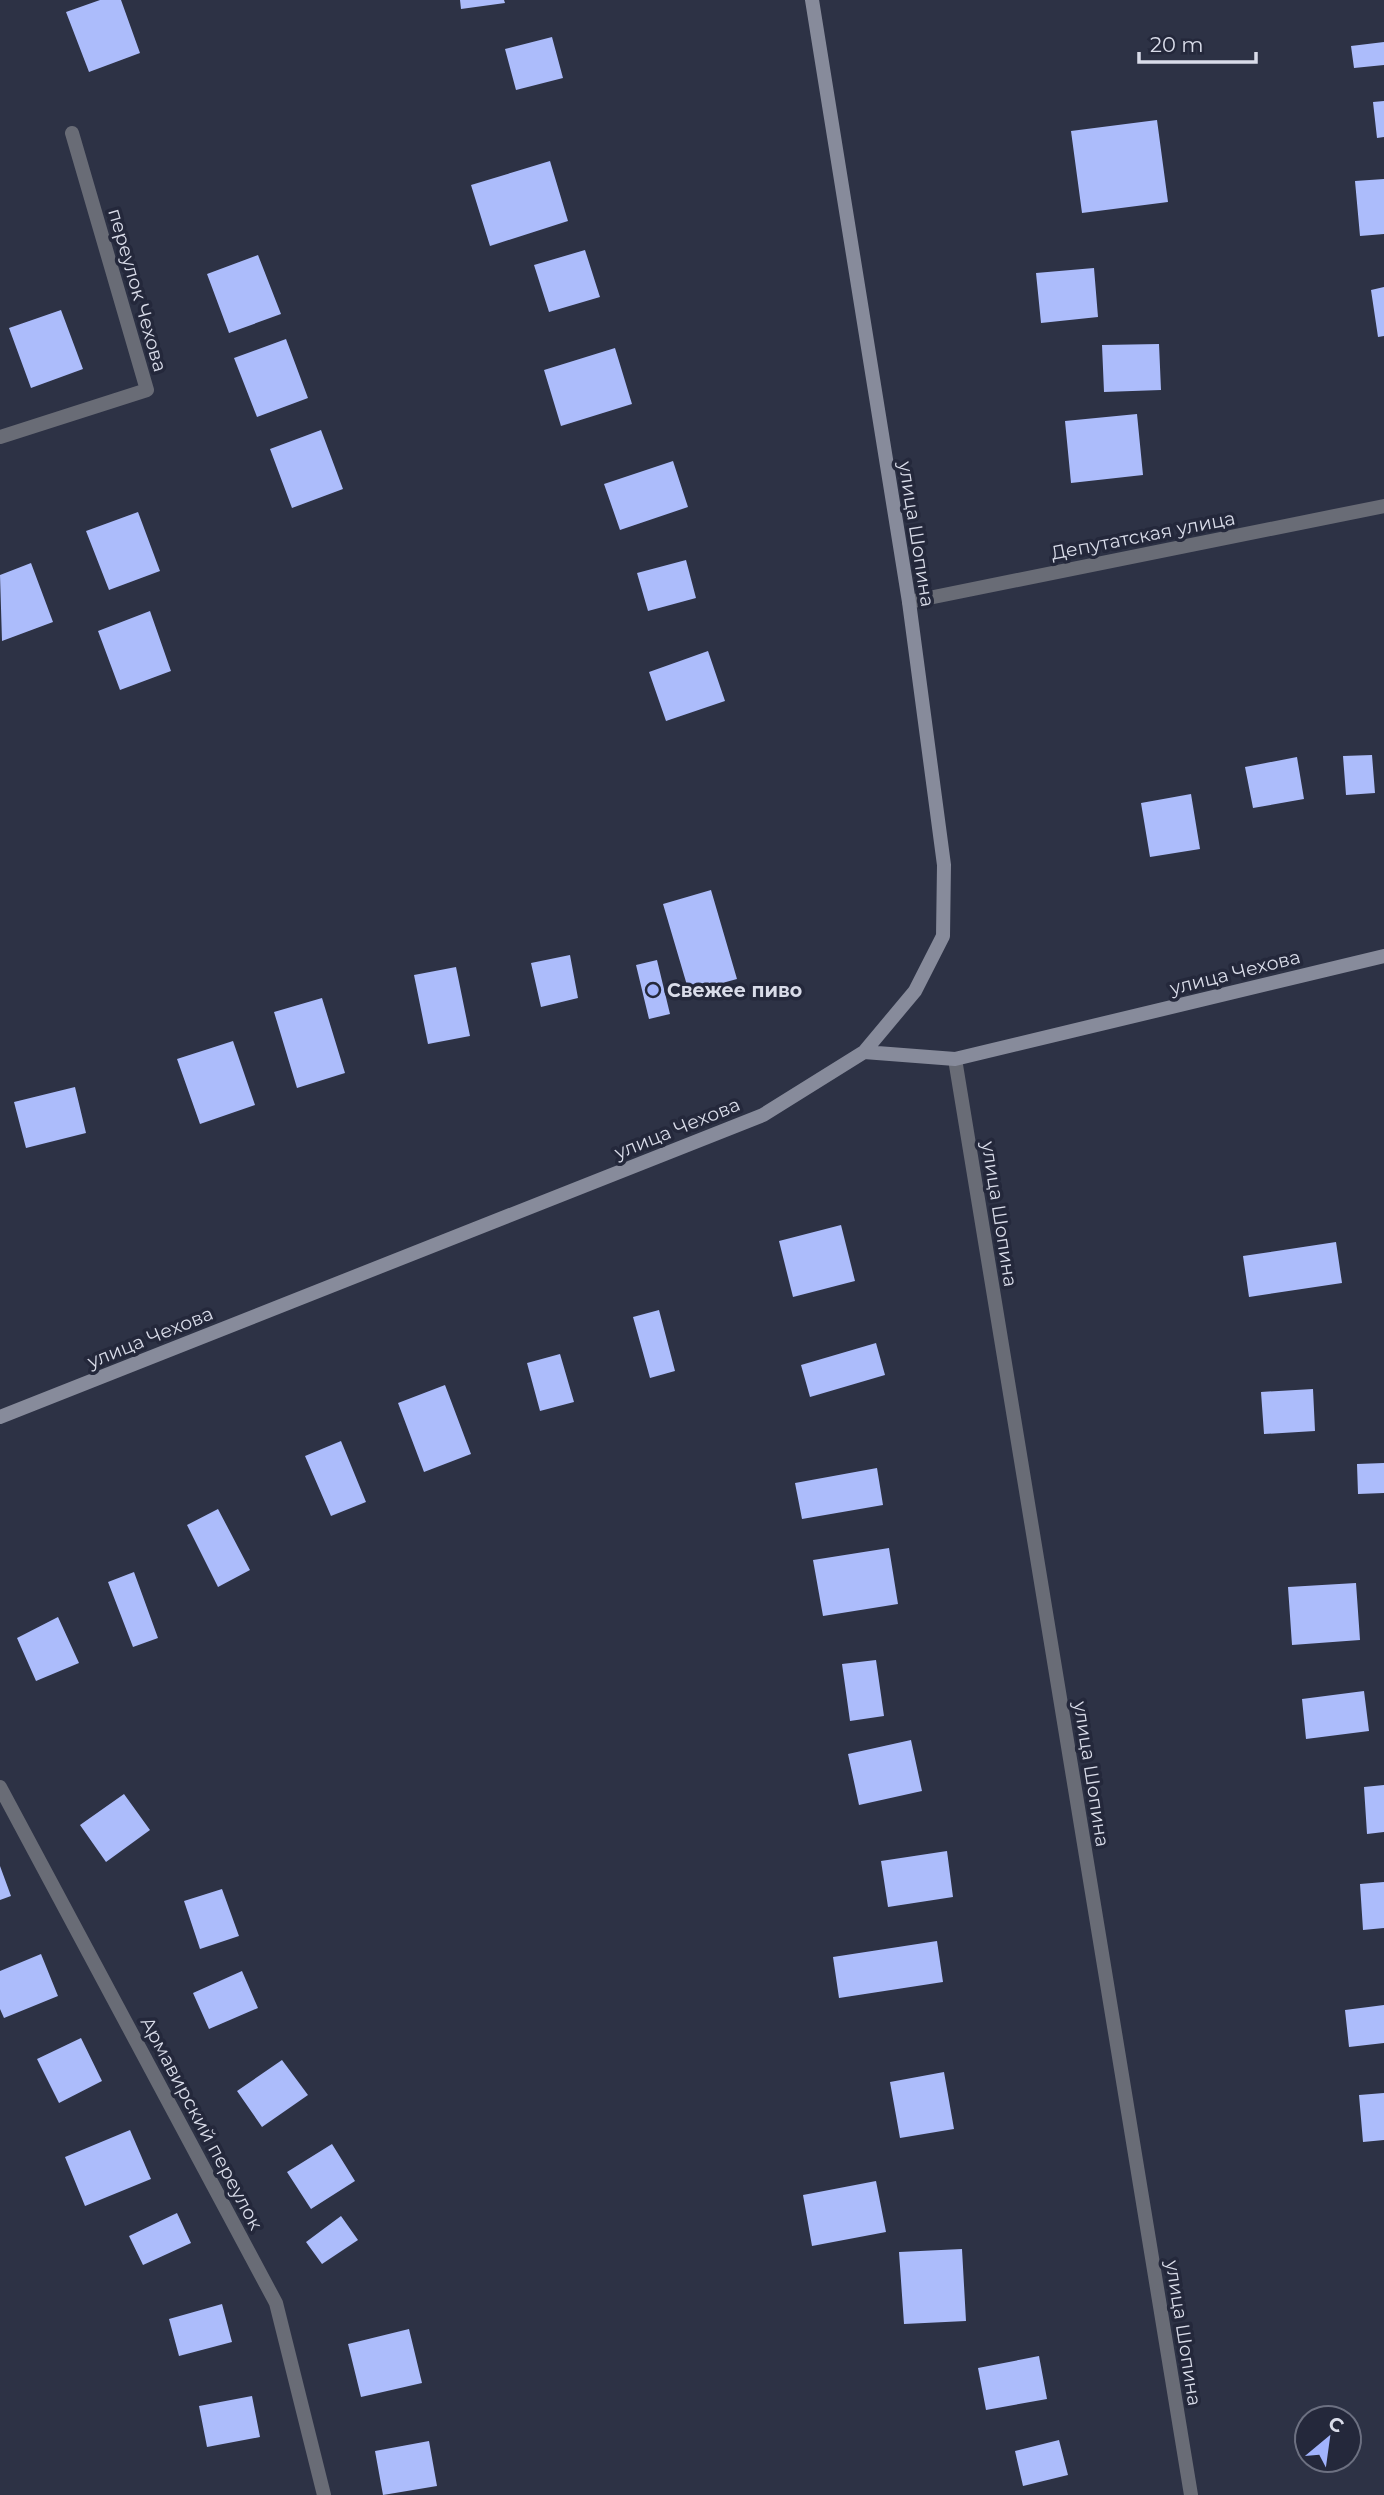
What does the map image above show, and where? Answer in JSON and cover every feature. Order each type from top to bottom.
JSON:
[{"type":"main road","name":"улица Шопина","points":[[812,0],[909,601],[944,865],[943,936],[915,991],[864,1052]]},
{"type":"main road","name":"улица Чехова","points":[[0,1417],[762,1115],[864,1052],[955,1059],[1384,956]]},
{"type":"street","name":"переулок Чехова","points":[[0,437],[147,390],[72,133]]},
{"type":"street","name":"Депутатская улица","points":[[909,601],[1384,506]]},
{"type":"street","name":"улица Шопина","points":[[955,1059],[1191,2495]]},
{"type":"street","name":"Армавирский переулок","points":[[0,1787],[276,2303],[324,2495]]},
{"type":"building","points":[[100,0],[121,0],[140,53],[89,72],[66,12]]},
{"type":"building","points":[[460,0],[504,0],[505,3],[461,9]]},
{"type":"building","points":[[552,37],[563,78],[516,90],[505,49]]},
{"type":"building","points":[[1384,42],[1384,65],[1354,68],[1351,46]]},
{"type":"building","points":[[1384,101],[1384,137],[1377,138],[1373,102]]},
{"type":"building","points":[[1157,120],[1168,202],[1082,213],[1071,131]]},
{"type":"building","points":[[550,161],[568,221],[490,246],[471,185]]},
{"type":"building","points":[[1384,179],[1384,234],[1360,236],[1355,181]]},
{"type":"building","points":[[585,250],[600,297],[549,312],[534,265]]},
{"type":"building","points":[[258,255],[281,314],[229,333],[207,274]]},
{"type":"building","points":[[1094,268],[1098,317],[1041,323],[1036,273]]},
{"type":"building","points":[[1384,287],[1384,336],[1378,337],[1371,290]]},
{"type":"building","points":[[61,310],[83,369],[31,388],[9,328]]},
{"type":"building","points":[[286,339],[308,398],[257,417],[234,358]]},
{"type":"building","points":[[1159,344],[1161,390],[1104,392],[1102,345]]},
{"type":"building","points":[[615,348],[632,404],[561,426],[544,370]]},
{"type":"building","points":[[1137,414],[1143,475],[1071,483],[1065,421]]},
{"type":"building","points":[[321,430],[343,489],[292,508],[270,449]]},
{"type":"building","points":[[673,461],[688,507],[620,530],[604,484]]},
{"type":"building","points":[[138,512],[160,571],[109,590],[86,531]]},
{"type":"building","points":[[686,560],[696,598],[648,611],[637,573]]},
{"type":"building","points":[[31,563],[53,622],[2,641],[0,575]]},
{"type":"building","points":[[150,611],[171,671],[120,690],[98,631]]},
{"type":"building","points":[[708,651],[725,701],[666,721],[649,672]]},
{"type":"building","points":[[1372,755],[1375,793],[1346,795],[1343,756]]},
{"type":"building","points":[[1297,757],[1304,799],[1253,808],[1245,767]]},
{"type":"building","points":[[1191,794],[1200,849],[1150,857],[1141,803]]},
{"type":"building","points":[[711,890],[737,979],[689,992],[663,904]]},
{"type":"building","points":[[570,955],[578,998],[541,1007],[531,963]]},
{"type":"building","name":"Свежее пиво","points":[[657,960],[670,1014],[649,1019],[636,965]]},
{"type":"building","points":[[456,967],[470,1036],[428,1044],[414,975]]},
{"type":"building","points":[[322,998],[345,1073],[297,1088],[274,1012]]},
{"type":"building","points":[[233,1041],[255,1105],[200,1124],[177,1059]]},
{"type":"building","points":[[75,1087],[86,1133],[26,1148],[14,1102]]},
{"type":"building","points":[[841,1225],[855,1281],[793,1297],[779,1241]]},
{"type":"building","points":[[1336,1242],[1342,1283],[1249,1297],[1243,1256]]},
{"type":"building","points":[[659,1310],[675,1371],[650,1378],[633,1317]]},
{"type":"building","points":[[876,1343],[885,1375],[810,1397],[801,1365]]},
{"type":"building","points":[[560,1354],[574,1402],[540,1411],[527,1363]]},
{"type":"building","points":[[445,1385],[471,1454],[424,1472],[398,1403]]},
{"type":"building","points":[[1313,1389],[1315,1431],[1264,1434],[1261,1392]]},
{"type":"building","points":[[341,1441],[366,1502],[331,1516],[305,1456]]},
{"type":"building","points":[[1384,1463],[1384,1493],[1358,1494],[1357,1464]]},
{"type":"building","points":[[877,1468],[883,1505],[802,1519],[795,1483]]},
{"type":"building","points":[[218,1509],[250,1570],[218,1587],[187,1525]]},
{"type":"building","points":[[889,1548],[898,1604],[823,1616],[813,1560]]},
{"type":"building","points":[[134,1572],[158,1638],[133,1647],[108,1582]]},
{"type":"building","points":[[1356,1583],[1360,1640],[1292,1645],[1288,1587]]},
{"type":"building","points":[[58,1617],[79,1663],[36,1681],[17,1638]]},
{"type":"building","points":[[876,1660],[884,1716],[850,1721],[842,1664]]},
{"type":"building","points":[[1364,1691],[1369,1731],[1306,1739],[1302,1699]]},
{"type":"building","points":[[911,1740],[922,1791],[859,1805],[848,1754]]},
{"type":"building","points":[[1384,1785],[1384,1832],[1367,1834],[1364,1787]]},
{"type":"building","points":[[124,1794],[150,1830],[106,1862],[80,1825]]},
{"type":"building","points":[[947,1851],[953,1897],[888,1907],[881,1861]]},
{"type":"building","points":[[0,1866],[11,1896],[0,1900]]},
{"type":"building","points":[[1384,1882],[1384,1928],[1363,1930],[1360,1884]]},
{"type":"building","points":[[222,1889],[239,1936],[200,1949],[184,1901]]},
{"type":"building","points":[[937,1941],[943,1982],[839,1998],[833,1957]]},
{"type":"building","points":[[41,1954],[58,1996],[4,2018],[0,2009],[0,1971]]},
{"type":"building","points":[[242,1971],[258,2008],[209,2029],[193,1993]]},
{"type":"building","points":[[1384,2005],[1384,2043],[1349,2047],[1345,2010]]},
{"type":"building","points":[[81,2038],[102,2081],[59,2103],[37,2059]]},
{"type":"building","points":[[282,2060],[308,2095],[262,2127],[237,2091]]},
{"type":"building","points":[[944,2072],[954,2129],[900,2138],[890,2082]]},
{"type":"building","points":[[1384,2093],[1384,2140],[1363,2142],[1359,2095]]},
{"type":"building","points":[[130,2130],[151,2179],[85,2206],[65,2157]]},
{"type":"building","points":[[332,2144],[355,2181],[311,2209],[287,2172]]},
{"type":"building","points":[[876,2181],[886,2232],[812,2246],[803,2195]]},
{"type":"building","points":[[177,2213],[191,2243],[143,2265],[129,2236]]},
{"type":"building","points":[[341,2216],[358,2240],[322,2264],[306,2242]]},
{"type":"building","points":[[962,2249],[966,2321],[904,2324],[899,2252]]},
{"type":"building","points":[[222,2304],[232,2342],[179,2356],[169,2319]]},
{"type":"building","points":[[409,2329],[422,2383],[361,2397],[348,2344]]},
{"type":"building","points":[[1039,2356],[1047,2399],[986,2410],[978,2368]]},
{"type":"building","points":[[252,2396],[260,2437],[207,2447],[199,2406]]},
{"type":"building","points":[[1059,2440],[1068,2475],[1023,2486],[1015,2451]]},
{"type":"building","points":[[429,2441],[437,2486],[383,2495],[375,2451]]},
{"type":"place","name":"Свежее пиво","points":[[653,990]]}]
